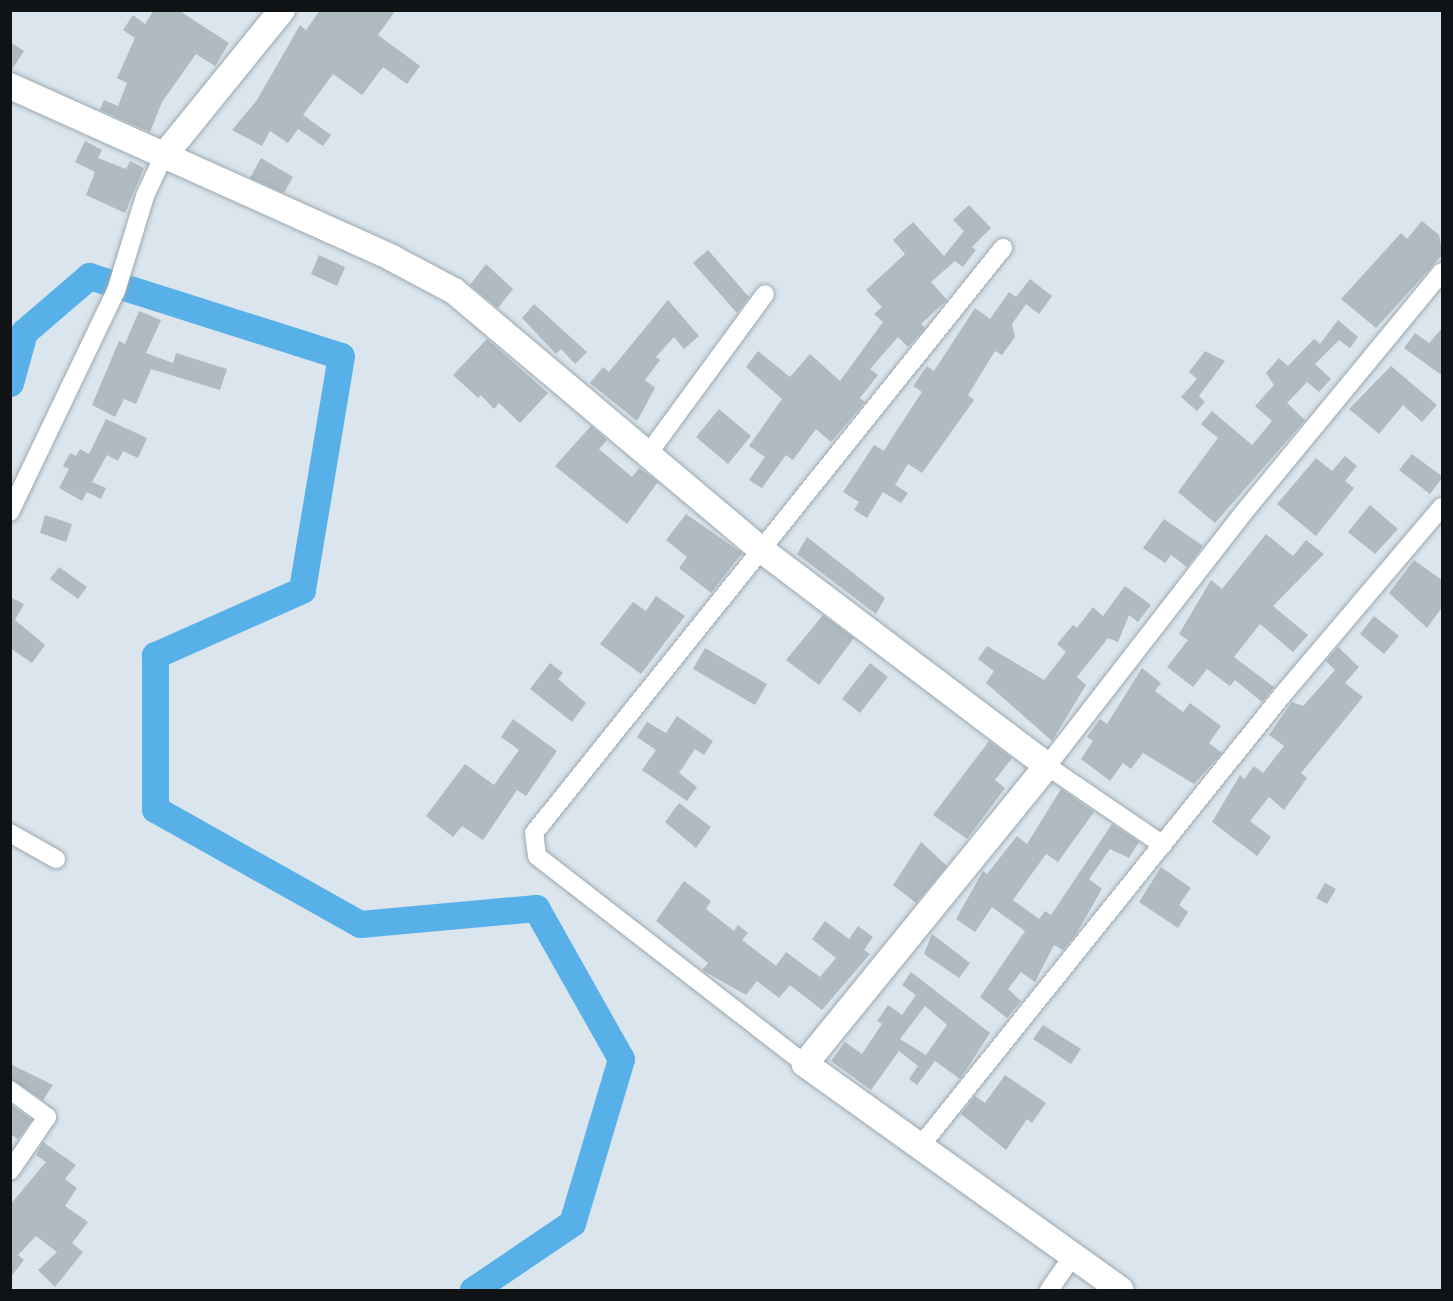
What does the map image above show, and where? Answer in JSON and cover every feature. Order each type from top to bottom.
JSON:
[{"type":"street","points":[[10,512],[116,291],[132,253],[145,195],[163,157],[282,10]]},
{"type":"street","points":[[10,86],[445,286],[763,550],[1047,766],[1163,845]]},
{"type":"street","points":[[1004,248],[763,550],[594,753],[531,844],[537,856],[580,891],[805,1064],[918,1149],[1121,1290]]},
{"type":"street","points":[[805,1064],[1047,766],[1244,512],[1443,272]]},
{"type":"street","points":[[648,454],[765,294]]},
{"type":"street","points":[[918,1149],[1163,845],[1443,507]]},
{"type":"street","points":[[10,833],[56,859]]},
{"type":"street","points":[[10,1090],[47,1117],[10,1171]]},
{"type":"street","points":[[1049,1290],[1072,1257]]},
{"type":"building","points":[[154,10],[178,10],[229,43],[215,66],[196,54],[162,102],[150,132],[100,110],[104,100],[118,106],[127,83],[117,78],[135,38],[123,30],[133,15],[145,24]]},
{"type":"building","points":[[320,10],[396,10],[378,35],[420,66],[407,84],[383,67],[362,95],[333,74],[303,115],[331,135],[323,146],[298,129],[288,143],[270,131],[262,146],[232,130],[257,100],[300,25],[306,30]]},
{"type":"building","points":[[10,42],[24,51],[11,71],[10,71]]},
{"type":"building","points":[[85,141],[102,150],[98,158],[126,169],[130,161],[144,168],[125,213],[86,195],[95,172],[75,162]]},
{"type":"building","points":[[261,158],[293,177],[284,193],[250,178]]},
{"type":"building","points":[[969,205],[991,228],[972,247],[976,250],[963,267],[955,261],[931,282],[947,300],[921,324],[925,328],[908,347],[898,337],[870,369],[878,375],[860,398],[865,402],[831,442],[816,429],[793,460],[786,455],[762,488],[749,480],[765,457],[749,446],[782,399],[746,367],[758,351],[790,377],[810,354],[840,381],[883,322],[874,314],[882,307],[866,290],[905,254],[893,240],[913,222],[944,256],[964,231],[953,220]]},
{"type":"building","points":[[1422,221],[1439,235],[1443,254],[1376,328],[1341,299],[1401,233],[1407,239]]},
{"type":"building","points":[[708,250],[749,297],[737,313],[693,263]]},
{"type":"building","points":[[319,255],[345,267],[337,286],[311,274]]},
{"type":"building","points":[[486,264],[513,289],[498,308],[470,285]]},
{"type":"building","points":[[1030,279],[1052,296],[1039,314],[1026,304],[1012,324],[1015,337],[1002,355],[995,351],[968,395],[974,400],[922,473],[908,464],[895,485],[908,493],[901,503],[883,492],[867,518],[854,510],[859,502],[843,492],[874,445],[884,451],[922,392],[913,386],[927,366],[934,371],[975,308],[990,319],[1009,292],[1016,297]]},
{"type":"building","points":[[668,300],[699,336],[684,349],[674,337],[656,357],[660,360],[645,380],[655,388],[637,421],[590,383],[603,367],[609,372]]},
{"type":"building","points":[[534,304],[587,352],[575,364],[561,349],[556,354],[522,318]]},
{"type":"building","points":[[139,311],[161,320],[146,353],[173,363],[176,353],[227,369],[220,390],[151,369],[136,404],[124,399],[115,417],[92,405],[119,341],[125,344]]},
{"type":"building","points":[[1338,320],[1358,337],[1350,348],[1339,340],[1315,364],[1331,379],[1319,392],[1307,382],[1287,403],[1305,420],[1215,523],[1178,492],[1218,438],[1201,424],[1212,411],[1252,445],[1272,421],[1255,406],[1274,385],[1266,373],[1279,358],[1288,366],[1314,339],[1320,344]]},
{"type":"building","points":[[1443,327],[1443,376],[1404,348],[1415,333],[1429,343]]},
{"type":"building","points":[[487,339],[548,393],[520,423],[499,403],[494,409],[481,395],[478,398],[453,375]]},
{"type":"building","points":[[1205,351],[1225,361],[1199,396],[1205,402],[1197,411],[1181,397],[1197,379],[1189,372]]},
{"type":"building","points":[[1391,366],[1437,405],[1422,422],[1403,405],[1379,434],[1349,409]]},
{"type":"building","points":[[719,409],[751,436],[728,464],[696,437]]},
{"type":"building","points":[[106,419],[147,438],[138,458],[123,451],[118,461],[107,455],[92,482],[106,488],[101,499],[87,492],[82,501],[59,488],[69,469],[63,466],[70,453],[76,456],[80,449],[89,454]]},
{"type":"building","points":[[591,426],[607,440],[599,449],[632,477],[639,468],[658,482],[627,524],[555,466]]},
{"type":"building","points":[[1412,454],[1443,477],[1430,494],[1399,470]]},
{"type":"building","points":[[1345,456],[1357,466],[1345,481],[1354,488],[1316,536],[1277,504],[1316,458],[1332,471]]},
{"type":"building","points":[[1370,505],[1398,529],[1375,554],[1348,532]]},
{"type":"building","points":[[686,514],[742,553],[711,593],[679,568],[687,557],[666,540]]},
{"type":"building","points":[[45,515],[72,524],[66,542],[40,533]]},
{"type":"building","points":[[1164,519],[1203,546],[1187,567],[1171,555],[1165,563],[1143,548]]},
{"type":"building","points":[[1266,534],[1293,556],[1306,540],[1324,554],[1273,606],[1308,635],[1293,652],[1260,624],[1234,657],[1274,687],[1262,702],[1235,680],[1230,686],[1207,669],[1193,687],[1167,667],[1188,640],[1179,634],[1211,580],[1222,589]]},
{"type":"building","points":[[807,537],[885,598],[876,614],[797,554]]},
{"type":"building","points":[[1414,560],[1443,581],[1443,606],[1427,628],[1389,593]]},
{"type":"building","points":[[59,567],[87,587],[78,599],[50,579]]},
{"type":"building","points":[[1125,586],[1151,605],[1138,622],[1129,615],[1118,642],[1108,638],[1077,677],[1086,685],[1052,741],[986,683],[994,671],[978,659],[987,646],[1044,680],[1066,652],[1057,644],[1073,625],[1077,628],[1093,607],[1103,616]]},
{"type":"building","points":[[656,596],[685,616],[641,674],[600,644],[633,602],[646,611]]},
{"type":"building","points":[[10,597],[24,604],[15,620],[45,645],[32,663],[10,648]]},
{"type":"building","points":[[823,615],[854,638],[819,685],[786,660]]},
{"type":"building","points":[[1374,616],[1399,636],[1384,654],[1360,634]]},
{"type":"building","points":[[1338,647],[1359,667],[1345,683],[1363,697],[1301,773],[1307,778],[1284,810],[1269,797],[1250,821],[1271,837],[1257,856],[1212,822],[1240,775],[1244,779],[1254,766],[1263,773],[1284,746],[1269,735],[1292,702],[1303,706],[1335,670],[1326,661]]},
{"type":"building","points":[[705,648],[767,684],[755,705],[693,669]]},
{"type":"building","points":[[550,663],[563,673],[558,679],[586,703],[572,722],[530,689]]},
{"type":"building","points":[[870,663],[888,677],[860,713],[842,699]]},
{"type":"building","points":[[1142,668],[1161,683],[1155,691],[1183,712],[1190,703],[1221,726],[1209,743],[1222,753],[1194,784],[1143,753],[1131,769],[1123,763],[1110,781],[1081,759],[1093,741],[1087,737],[1100,719],[1107,724]]},
{"type":"building","points":[[677,716],[713,741],[704,755],[695,749],[679,773],[697,787],[687,801],[642,770],[656,750],[637,737],[647,722],[666,733]]},
{"type":"building","points":[[513,719],[557,751],[526,796],[517,790],[483,840],[462,826],[453,837],[426,816],[465,764],[494,785],[519,750],[501,737]]},
{"type":"building","points":[[989,741],[1012,758],[995,780],[1005,788],[967,839],[933,815]]},
{"type":"building","points":[[1061,789],[1094,812],[1058,862],[1046,854],[1013,900],[1039,919],[1045,911],[1051,915],[1112,824],[1139,842],[1129,858],[1110,849],[1089,879],[1102,889],[1075,936],[1063,950],[1054,945],[1035,982],[1021,972],[1008,989],[1021,1001],[1007,1018],[980,997],[1025,931],[992,907],[975,932],[956,919],[983,871],[987,874],[1017,836],[1027,844]]},
{"type":"building","points":[[679,803],[711,827],[696,848],[665,822]]},
{"type":"building","points":[[921,842],[947,866],[916,903],[893,885]]},
{"type":"building","points":[[1161,867],[1191,888],[1179,905],[1188,912],[1178,928],[1139,902]]},
{"type":"building","points":[[684,881],[711,901],[706,909],[734,931],[738,925],[748,933],[742,940],[776,966],[786,952],[820,977],[836,958],[812,939],[825,921],[849,939],[858,926],[873,937],[864,950],[870,954],[822,1010],[790,985],[779,998],[757,981],[746,995],[702,970],[708,963],[656,921]]},
{"type":"building","points":[[1325,883],[1336,889],[1327,904],[1316,898]]},
{"type":"building","points":[[932,934],[970,963],[959,978],[924,954]]},
{"type":"building","points":[[911,972],[990,1033],[960,1079],[935,1061],[917,1085],[909,1079],[918,1066],[899,1051],[871,1090],[831,1061],[845,1042],[862,1054],[882,1024],[877,1021],[888,1005],[902,1015],[916,995],[902,985]],"holes":[[[925,1006],[947,1025],[926,1055],[900,1039]]]},
{"type":"building","points":[[1043,1025],[1081,1049],[1071,1064],[1033,1039]]},
{"type":"building","points":[[10,1064],[53,1085],[43,1100],[10,1079]]},
{"type":"building","points":[[1005,1075],[1046,1103],[1032,1123],[1027,1119],[1006,1150],[961,1114],[975,1096],[985,1103]]},
{"type":"building","points":[[10,1104],[32,1120],[18,1139],[10,1134]]},
{"type":"building","points":[[43,1142],[76,1165],[65,1179],[77,1188],[65,1206],[88,1222],[72,1243],[83,1252],[55,1287],[38,1270],[57,1252],[36,1236],[18,1255],[24,1260],[10,1278],[10,1205],[46,1162],[36,1155]]},
{"type":"waterway","points":[[10,383],[24,332],[89,276],[341,356],[302,590],[155,655],[155,809],[360,924],[536,908],[621,1059],[572,1223],[473,1290]]}]
